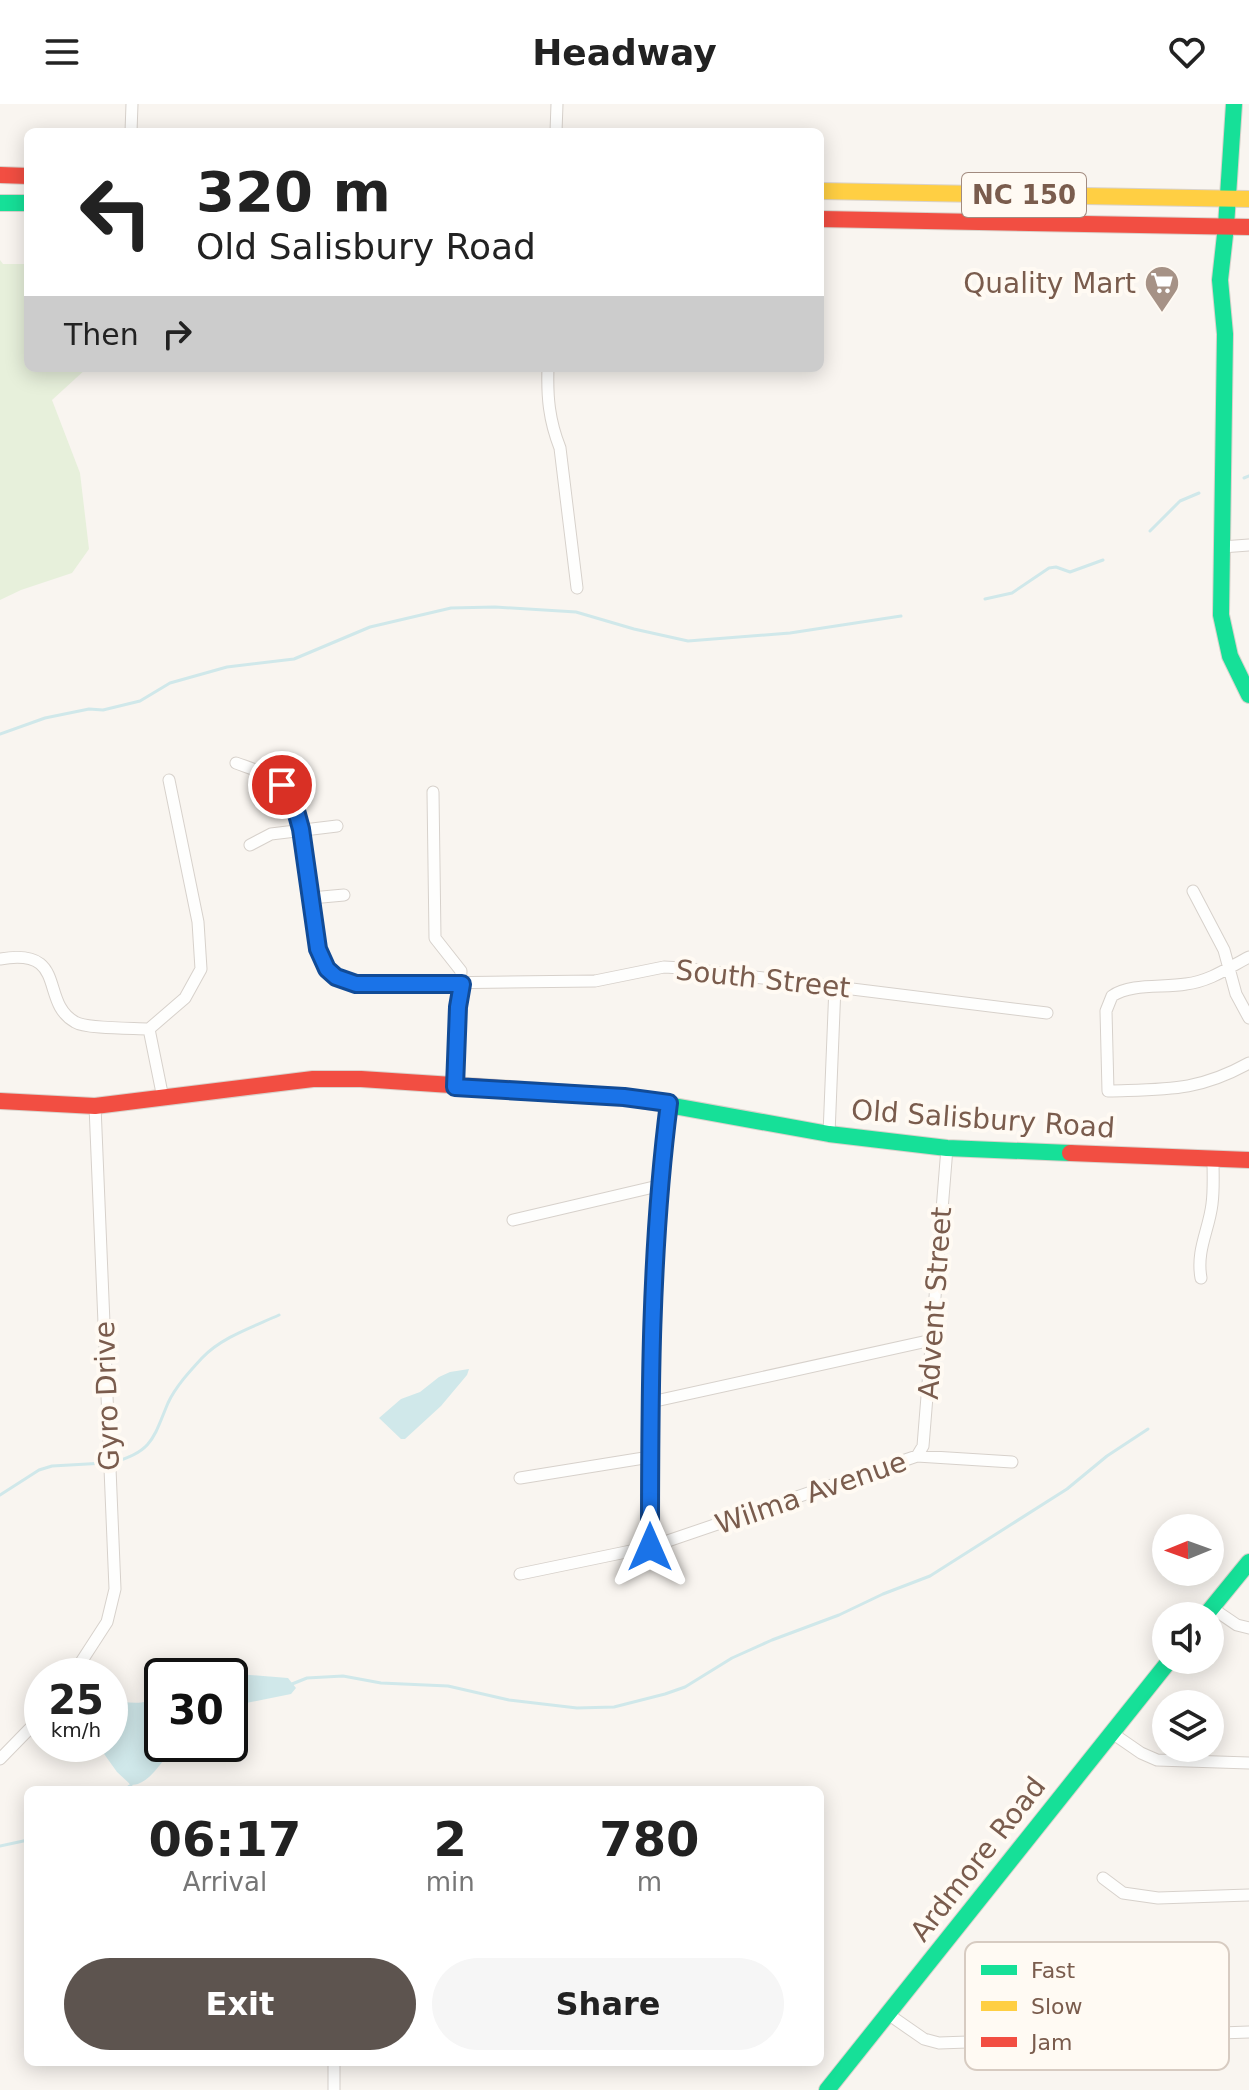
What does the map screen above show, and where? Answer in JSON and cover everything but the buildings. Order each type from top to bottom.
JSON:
[{"type":"main road","points":[[1234,104],[1226,226],[1231,237],[1232,276],[1231,321],[1225,334],[1221,615],[1232,666],[1249,695]]},
{"type":"main road","points":[[0,175],[24,176]]},
{"type":"main road","name":"NC 150","points":[[824,191],[1249,199]]},
{"type":"main road","points":[[0,203],[24,203]]},
{"type":"main road","name":"NC 150","points":[[824,219],[1249,227]]},
{"type":"main road","name":"Old Salisbury Road","points":[[0,1101],[95,1106],[313,1079],[361,1079],[624,1097],[829,1134],[947,1148],[1249,1160]]},
{"type":"main road","points":[[1216,1602],[1249,1562]]},
{"type":"main road","name":"Ardmore Road","points":[[827,2090],[1159,1674]]},
{"type":"street","points":[[131,128],[132,104]]},
{"type":"street","points":[[556,128],[557,104]]},
{"type":"street","points":[[548,372],[547,401],[560,448],[577,588]]},
{"type":"street","points":[[1222,547],[1249,545]]},
{"type":"street","points":[[236,763],[263,773],[282,785],[295,807],[311,898],[344,895]]},
{"type":"street","points":[[0,959],[27,957],[47,970],[63,1013],[77,1024],[149,1029],[185,998],[201,969],[198,922],[169,780]]},
{"type":"street","points":[[433,792],[435,938],[461,971],[462,984],[458,1007],[455,1087]]},
{"type":"street","points":[[250,845],[271,834],[337,826]]},
{"type":"street","points":[[1193,891],[1231,967],[1236,994],[1249,1018]]},
{"type":"street","name":"South Street","points":[[311,898],[318,949],[327,969],[336,977],[356,984],[595,981],[673,967],[1047,1013]]},
{"type":"street","points":[[1249,957],[1213,977],[1194,983],[1128,990],[1112,996],[1106,1011],[1108,1091],[1185,1088],[1211,1082],[1249,1063]]},
{"type":"street","points":[[829,1134],[835,986]]},
{"type":"street","points":[[149,1029],[163,1098]]},
{"type":"street","points":[[650,1547],[658,1186],[669,1103]]},
{"type":"street","name":"Gyro Drive","points":[[84,1658],[107,1622],[115,1589],[95,1106]]},
{"type":"street","name":"Advent Street","points":[[917,1456],[923,1446],[947,1148]]},
{"type":"street","points":[[1201,1278],[1198,1263],[1212,1203],[1213,1159]]},
{"type":"street","points":[[513,1220],[658,1186]]},
{"type":"street","points":[[651,1402],[932,1340]]},
{"type":"street","name":"Wilma Avenue","points":[[520,1574],[650,1547],[917,1456],[1012,1462]]},
{"type":"street","points":[[520,1478],[650,1457]]},
{"type":"street","points":[[1224,1619],[1249,1628]]},
{"type":"street","points":[[1112,1733],[1157,1760],[1249,1763]]},
{"type":"street","points":[[0,1759],[24,1734]]},
{"type":"street","points":[[1103,1878],[1123,1893],[1158,1898],[1249,1895]]},
{"type":"street","points":[[888,2014],[924,2039],[939,2043],[965,2042]]},
{"type":"street","points":[[1229,2035],[1249,2034]]},
{"type":"street","points":[[334,2066],[334,2090]]},
{"type":"green space","points":[[0,260],[3,264],[24,264],[24,372],[83,372],[52,400],[80,473],[89,549],[72,573],[0,600]]},
{"type":"water","points":[[469,1369],[441,1406],[405,1439],[401,1439],[379,1418],[401,1399],[420,1392],[439,1377]]},
{"type":"water","points":[[248,1675],[288,1678],[296,1688],[291,1694],[248,1703]]},
{"type":"water","points":[[143,1702],[144,1762],[162,1762],[145,1780],[131,1785],[110,1762],[128,1762],[128,1703]]},
{"type":"waterway","points":[[1244,478],[1249,476]]},
{"type":"waterway","points":[[1150,531],[1180,501],[1199,493]]},
{"type":"waterway","points":[[985,599],[1012,593],[1049,568],[1070,572],[1103,560]]},
{"type":"waterway","points":[[0,734],[45,718],[140,701],[170,683],[227,667],[294,659],[370,627],[451,608],[495,607],[576,612],[688,641],[790,633],[901,616]]},
{"type":"waterway","points":[[113,1462],[144,1448],[155,1434],[175,1391],[210,1351],[238,1333],[279,1315]]},
{"type":"waterway","points":[[292,1684],[307,1678],[343,1676],[381,1683],[448,1686],[509,1700],[577,1708],[614,1707],[665,1694],[685,1687],[732,1658],[772,1640],[930,1576],[1067,1489],[1107,1456],[1148,1429]]},
{"type":"waterway","points":[[0,1495],[39,1470],[52,1466],[105,1463]]},
{"type":"waterway","points":[[130,1786],[131,1781]]},
{"type":"waterway","points":[[0,1846],[24,1841]]},
{"type":"traffic: fast","points":[[1234,104],[1220,280],[1225,334],[1221,615],[1230,656],[1249,695]]},
{"type":"traffic: fast","points":[[0,203],[24,203]]},
{"type":"traffic: fast","points":[[542,1091],[624,1097],[829,1134],[947,1148],[1070,1153]]},
{"type":"traffic: fast","points":[[1216,1602],[1249,1562]]},
{"type":"traffic: fast","points":[[827,2090],[1159,1674]]},
{"type":"traffic: slow","points":[[824,191],[1249,199]]},
{"type":"traffic: jam","points":[[0,175],[24,176]]},
{"type":"traffic: jam","points":[[824,219],[1249,227]]},
{"type":"traffic: jam","points":[[0,1101],[95,1106],[313,1079],[361,1079],[542,1091]]},
{"type":"traffic: jam","points":[[1070,1153],[1249,1160]]},
{"type":"place","name":"Quality Mart","points":[[1162,314]]},
{"type":"route","points":[[282,785],[295,807],[301,829],[318,949],[327,969],[336,977],[356,984],[462,984],[458,1007],[455,1087],[624,1097],[669,1103],[658,1186],[650,1547]]}]
